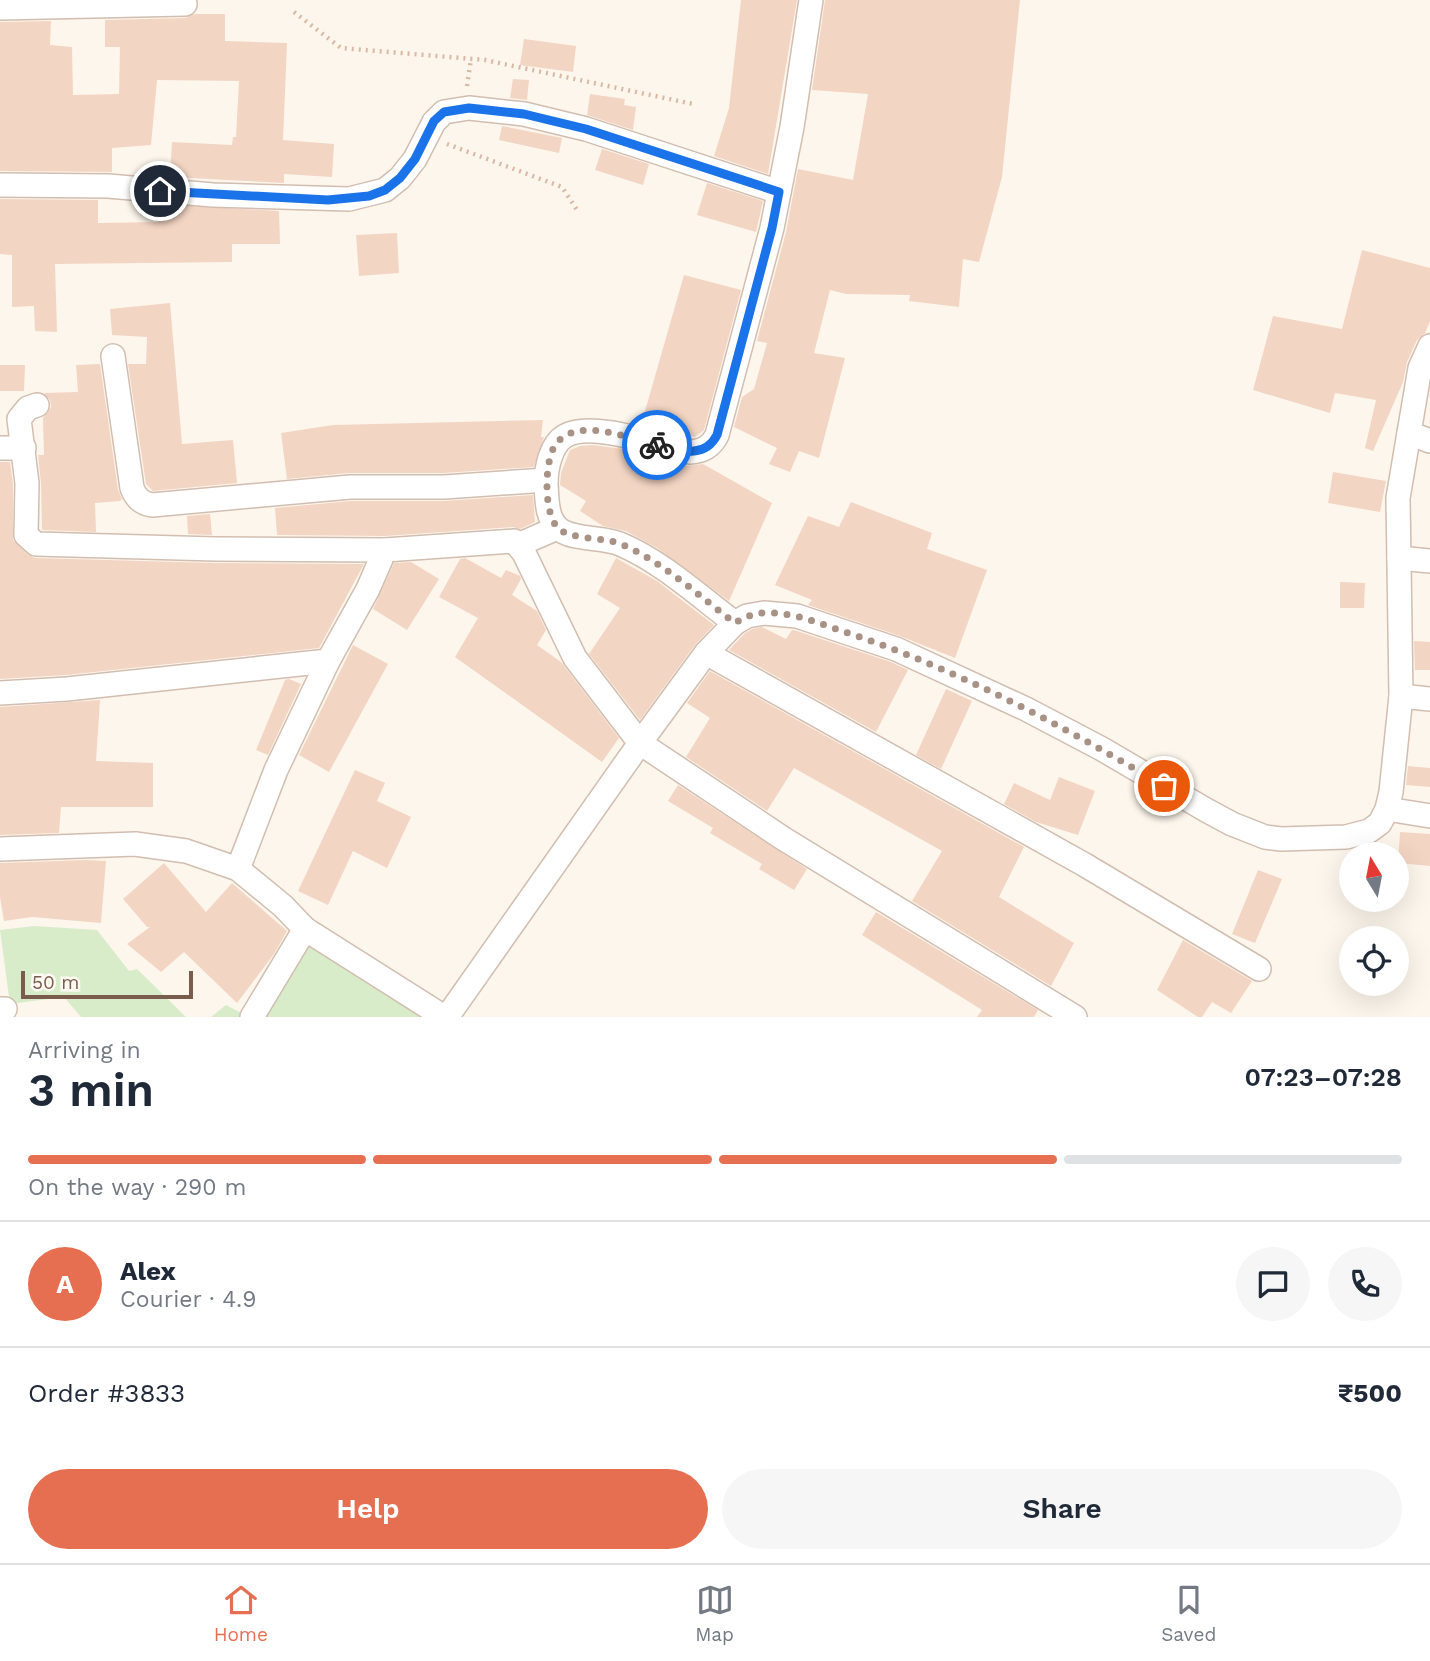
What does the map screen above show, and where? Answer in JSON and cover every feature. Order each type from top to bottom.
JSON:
[{"type":"street","points":[[735,623],[646,557],[620,544],[567,534],[557,528],[550,517],[546,481],[554,445],[564,436],[577,431],[617,435],[690,452],[699,452],[712,444],[717,435],[772,228],[811,0]]},
{"type":"street","points":[[5,5],[115,2],[186,4]]},
{"type":"street","points":[[0,185],[108,186],[213,195],[349,199],[385,190],[400,178],[415,159],[434,121],[444,112],[456,109],[524,114],[586,129],[779,192]]},
{"type":"street","points":[[0,849],[135,844],[186,851],[238,869],[283,906],[305,929],[446,1017],[706,653],[735,623],[747,616],[764,613],[797,616],[896,649],[1026,709],[1102,749],[1231,824],[1265,837],[1346,837],[1369,831],[1380,823],[1387,809],[1401,696],[1398,498],[1420,437],[1420,368],[1430,346]]},
{"type":"street","points":[[113,356],[132,488],[135,497],[145,504],[350,487],[444,487],[546,481]]},
{"type":"street","points":[[37,405],[28,408],[19,419],[27,483],[26,535],[36,544],[385,550],[514,541],[575,658],[640,743],[785,839],[1075,1017]]},
{"type":"street","points":[[0,448],[24,448]]},
{"type":"street","points":[[518,545],[557,528]]},
{"type":"street","points":[[238,869],[276,770],[385,550]]},
{"type":"street","points":[[1399,558],[1430,561]]},
{"type":"street","points":[[706,653],[1085,864],[1259,969]]},
{"type":"street","points":[[0,693],[66,689],[328,661]]},
{"type":"street","points":[[1401,696],[1430,699]]},
{"type":"street","points":[[1387,809],[1430,816]]},
{"type":"street","points":[[252,1017],[305,929]]},
{"type":"path","points":[[294,12],[341,48],[485,60],[693,104]]},
{"type":"path","points":[[426,136],[562,187],[579,213]]},
{"type":"green space","points":[[34,926],[97,930],[129,971],[137,969],[186,1017],[81,1017],[64,997],[10,1004],[0,930]]},
{"type":"green space","points":[[306,940],[425,1017],[261,1017]]},
{"type":"green space","points":[[226,1005],[249,1017],[211,1017]]},
{"type":"building","points":[[741,0],[797,0],[768,174],[714,156],[729,108]]},
{"type":"building","points":[[825,0],[1020,0],[1002,177],[979,262],[963,259],[959,307],[909,301],[910,295],[846,294],[830,290],[814,353],[845,358],[819,458],[799,451],[790,472],[769,464],[777,448],[734,427],[742,397],[754,389],[767,343],[757,341],[786,232],[798,169],[853,180],[868,94],[812,90]]},
{"type":"building","points":[[194,14],[225,14],[225,41],[287,43],[283,140],[334,144],[332,177],[284,174],[284,183],[170,177],[172,142],[232,145],[233,137],[236,137],[239,81],[157,80],[151,145],[112,148],[112,172],[0,171],[0,22],[51,21],[50,45],[72,47],[73,95],[119,94],[120,47],[105,47],[105,20],[185,18]]},
{"type":"building","points":[[524,39],[576,46],[573,72],[520,65]]},
{"type":"building","points":[[513,79],[529,80],[527,100],[510,98]]},
{"type":"building","points":[[590,94],[625,99],[624,105],[636,107],[633,130],[587,115]]},
{"type":"building","points":[[502,126],[562,138],[559,153],[499,140]]},
{"type":"building","points":[[602,149],[649,164],[643,185],[595,170]]},
{"type":"building","points":[[707,183],[763,201],[756,232],[697,215]]},
{"type":"building","points":[[0,199],[98,200],[98,223],[158,222],[157,204],[279,211],[280,244],[232,244],[232,262],[55,264],[57,332],[35,331],[34,306],[12,307],[12,255],[0,254]]},
{"type":"building","points":[[397,233],[399,273],[359,276],[356,235]]},
{"type":"building","points":[[1362,250],[1430,268],[1430,321],[1407,362],[1403,382],[1373,451],[1365,448],[1376,400],[1335,393],[1330,413],[1253,390],[1273,316],[1342,329]]},
{"type":"building","points":[[684,275],[741,290],[704,430],[695,437],[670,428],[668,432],[641,425]]},
{"type":"building","points":[[170,303],[182,444],[233,440],[237,483],[153,491],[146,484],[128,364],[146,364],[147,337],[112,335],[110,309]]},
{"type":"building","points":[[100,364],[118,490],[122,499],[95,503],[96,532],[42,530],[38,455],[44,455],[43,418],[51,407],[50,400],[44,393],[78,392],[76,365]]},
{"type":"building","points":[[0,365],[25,365],[24,391],[0,391]]},
{"type":"building","points":[[543,420],[541,437],[544,437],[534,467],[444,473],[349,473],[287,479],[281,433],[333,425]]},
{"type":"building","points":[[592,445],[623,449],[687,466],[703,464],[772,503],[729,601],[657,548],[626,531],[603,526],[580,511],[586,501],[560,485],[561,473],[570,450]]},
{"type":"building","points":[[0,462],[10,462],[13,484],[13,540],[35,558],[364,564],[319,648],[66,675],[0,679]]},
{"type":"building","points":[[1333,472],[1386,481],[1380,512],[1328,503]]},
{"type":"building","points":[[533,495],[535,522],[520,529],[513,527],[385,536],[277,535],[275,508],[351,501],[444,501]]},
{"type":"building","points":[[851,502],[932,533],[927,549],[987,570],[955,658],[808,605],[812,600],[775,585],[808,516],[839,527]]},
{"type":"building","points":[[210,514],[212,535],[188,534],[187,516]]},
{"type":"building","points":[[465,558],[501,578],[506,570],[520,576],[512,595],[537,611],[546,630],[537,645],[561,662],[619,738],[602,762],[455,657],[478,618],[439,597],[460,559]]},
{"type":"building","points":[[616,558],[657,581],[714,625],[695,645],[640,720],[589,654],[620,608],[597,594]]},
{"type":"building","points":[[411,562],[439,579],[407,630],[373,609],[394,563]]},
{"type":"building","points":[[1340,582],[1365,583],[1364,608],[1340,608]]},
{"type":"building","points":[[762,627],[786,639],[794,630],[908,670],[876,732],[729,650],[744,634]]},
{"type":"building","points":[[1414,641],[1430,642],[1430,670],[1415,670]]},
{"type":"building","points":[[353,645],[388,664],[329,772],[299,755]]},
{"type":"building","points":[[710,671],[1024,847],[999,897],[1074,943],[1051,986],[912,901],[942,851],[794,768],[767,811],[686,757],[710,718],[687,703]]},
{"type":"building","points":[[285,680],[301,684],[268,755],[256,750]]},
{"type":"building","points":[[946,689],[972,701],[941,769],[916,755]]},
{"type":"building","points":[[100,700],[96,761],[153,763],[153,807],[61,807],[59,833],[0,835],[0,707]]},
{"type":"building","points":[[1408,766],[1430,768],[1430,787],[1406,785]]},
{"type":"building","points":[[355,770],[385,783],[377,801],[411,817],[387,868],[353,851],[328,905],[298,891]]},
{"type":"building","points":[[1059,777],[1095,791],[1078,835],[1036,822],[1004,804],[1014,783],[1050,800]]},
{"type":"building","points":[[678,785],[807,869],[794,890],[759,869],[762,864],[710,833],[713,828],[668,801]]},
{"type":"building","points":[[1400,832],[1430,834],[1430,866],[1409,864],[1409,842],[1399,842]]},
{"type":"building","points":[[106,861],[101,923],[32,917],[4,921],[0,897],[0,863]]},
{"type":"building","points":[[164,863],[206,912],[232,883],[287,931],[274,954],[237,1003],[184,952],[161,972],[127,944],[150,927],[147,927],[123,899]]},
{"type":"building","points":[[1258,870],[1282,879],[1255,943],[1232,934]]},
{"type":"building","points":[[876,912],[1038,1010],[1034,1017],[977,1017],[982,1010],[862,935]]},
{"type":"building","points":[[1183,940],[1252,981],[1231,1013],[1212,1002],[1202,1017],[1198,1017],[1157,990]]},
{"type":"way so far","points":[[657,445],[590,431],[577,431],[564,436],[554,445],[546,481],[550,517],[557,528],[567,534],[620,544],[646,557],[735,623],[747,616],[764,613],[797,616],[896,649],[1026,709],[1102,749],[1164,786]]},
{"type":"route","points":[[160,191],[328,200],[369,196],[385,190],[400,178],[415,159],[434,121],[444,112],[469,108],[524,114],[586,129],[779,192],[772,228],[717,435],[712,444],[699,452],[657,445]]}]
